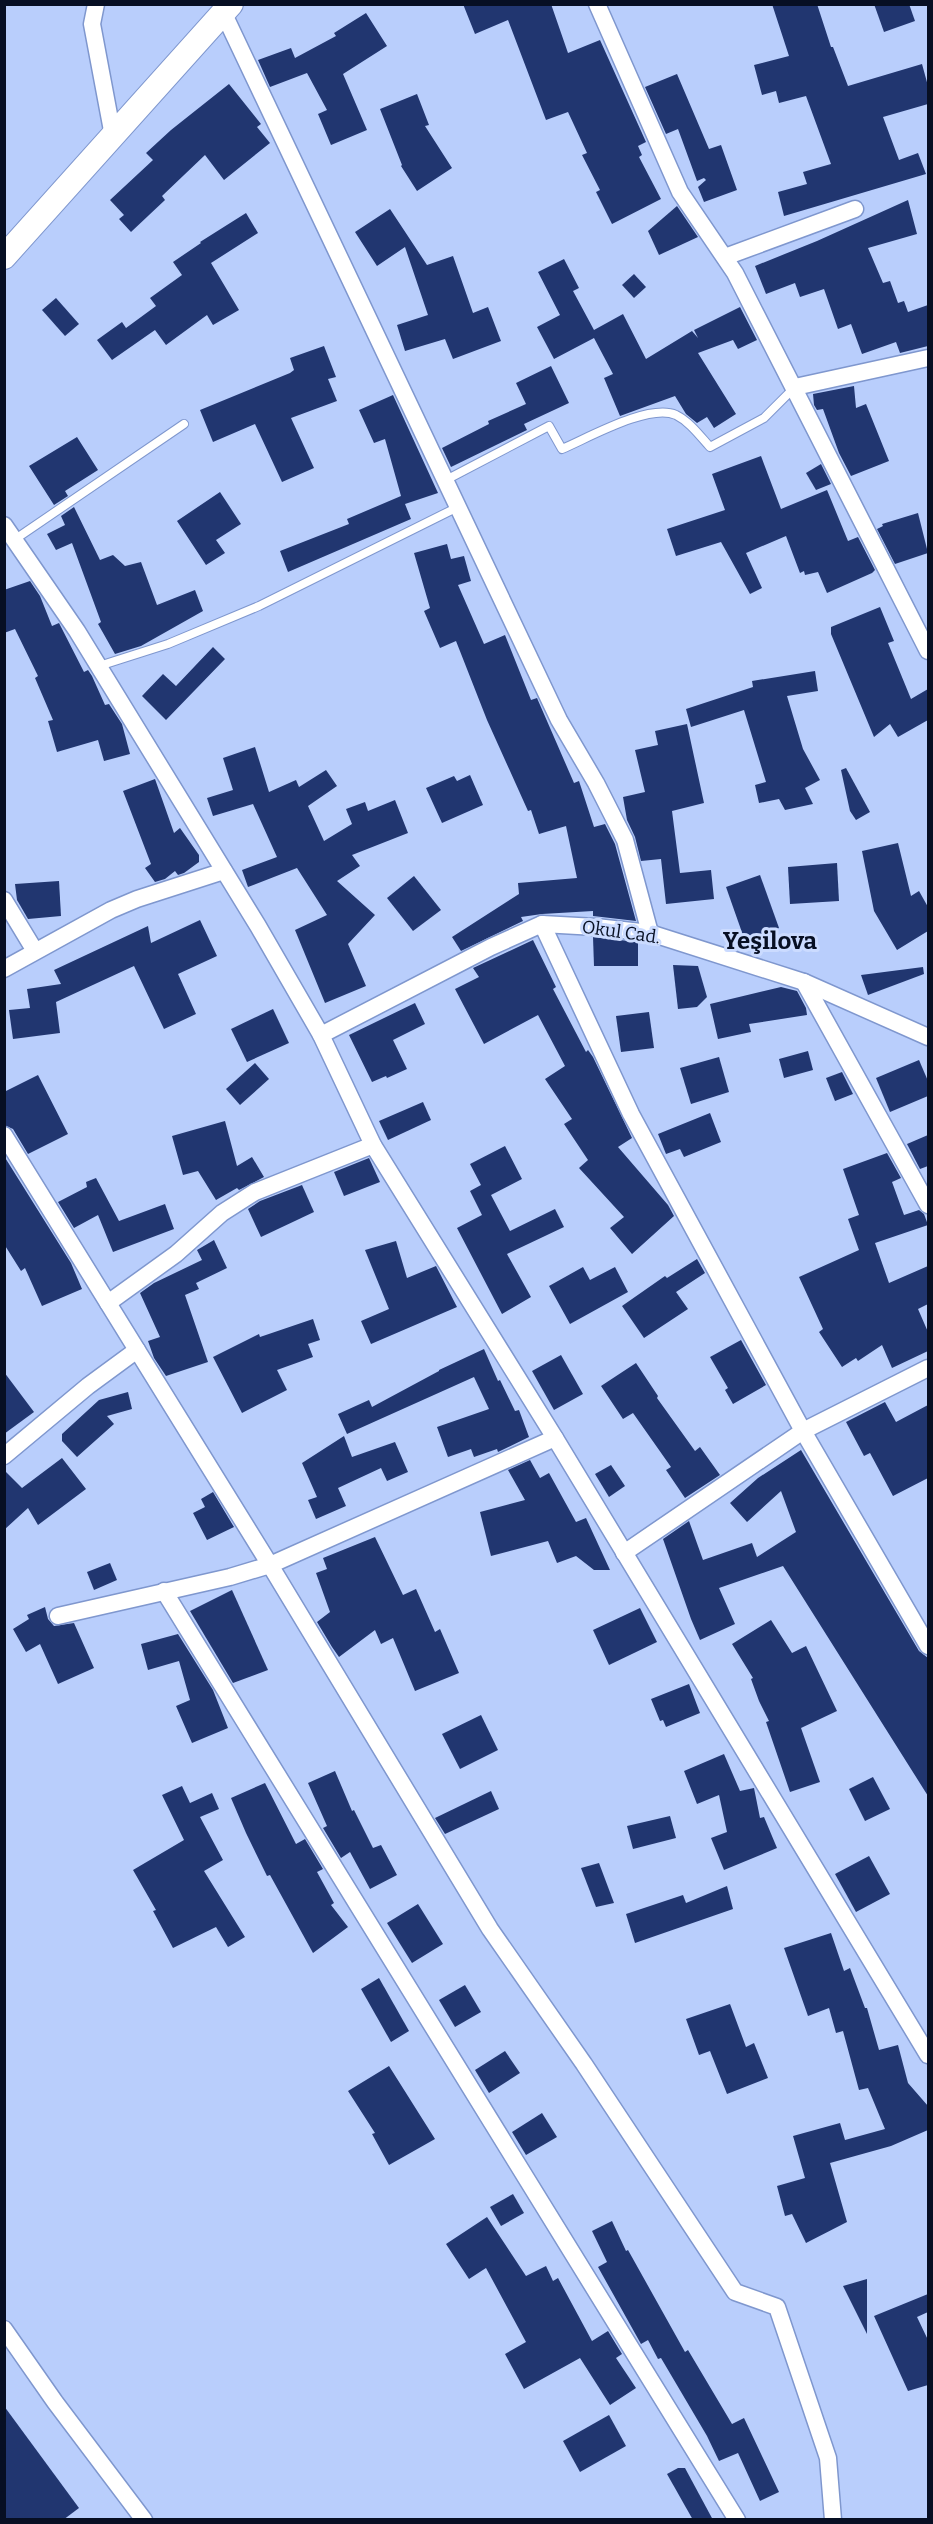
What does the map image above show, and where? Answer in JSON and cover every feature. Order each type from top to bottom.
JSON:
[{"type":"street","points":[[96,4],[92,24],[113,136]]},
{"type":"street","points":[[597,4],[680,192],[725,257],[795,387],[928,651]]},
{"type":"street","points":[[4,257],[227,8],[456,508],[559,720],[596,783],[625,840],[651,933]]},
{"type":"street","points":[[725,257],[855,209]]},
{"type":"street","points":[[795,387],[928,358]]},
{"type":"street","points":[[4,525],[99,666],[224,871],[321,1035],[373,1145],[555,1438],[928,2055]]},
{"type":"street","points":[[4,969],[111,910],[137,899],[224,871]]},
{"type":"street","points":[[4,900],[35,951]]},
{"type":"street","points":[[542,924],[631,1114],[803,1431],[928,1646]]},
{"type":"street","name":"Okul Cad.","points":[[321,1035],[491,947],[542,924],[651,933],[804,982],[928,1037]]},
{"type":"street","points":[[804,982],[928,1205]]},
{"type":"street","points":[[4,1135],[270,1565],[490,1929],[584,2064],[735,2292],[777,2307],[828,2458],[832,2520]]},
{"type":"street","points":[[108,1303],[176,1254],[222,1213],[255,1192],[373,1145]]},
{"type":"street","points":[[4,1455],[88,1386],[137,1350]]},
{"type":"street","points":[[624,1553],[803,1431],[928,1368]]},
{"type":"street","points":[[58,1616],[230,1577],[270,1565],[555,1438]]},
{"type":"street","points":[[164,1592],[736,2520]]},
{"type":"street","points":[[4,2329],[55,2402],[144,2520]]},
{"type":"lane","points":[[444,481],[549,426],[562,449],[655,412],[670,413],[686,422],[710,447],[764,418],[795,387]]},
{"type":"lane","points":[[15,540],[184,424]]},
{"type":"lane","points":[[99,666],[168,644],[260,606],[456,508]]},
{"type":"building","points":[[463,4],[551,4],[568,53],[600,40],[646,142],[638,146],[642,155],[639,157],[661,199],[612,224],[596,192],[600,190],[582,155],[587,153],[568,112],[546,120],[508,20],[475,34]]},
{"type":"building","points":[[772,4],[817,4],[831,47],[833,47],[848,86],[922,64],[928,86],[928,104],[883,117],[899,160],[918,153],[926,174],[784,216],[778,192],[807,184],[803,172],[831,164],[806,96],[779,103],[776,91],[762,95],[754,65],[789,56]]},
{"type":"building","points":[[874,4],[909,4],[915,21],[884,32]]},
{"type":"building","points":[[366,13],[387,46],[343,74],[367,130],[331,145],[318,114],[327,110],[307,73],[270,87],[258,60],[291,48],[295,58],[336,36],[334,33]]},
{"type":"building","points":[[677,74],[709,149],[721,145],[737,190],[704,202],[698,187],[706,180],[704,178],[697,181],[678,129],[666,134],[645,87]]},
{"type":"building","points":[[229,84],[261,124],[257,127],[270,143],[224,180],[205,155],[162,196],[165,200],[131,232],[119,219],[124,215],[110,200],[153,160],[146,153]]},
{"type":"building","points":[[417,94],[429,125],[425,126],[452,168],[417,191],[401,166],[380,109]]},
{"type":"building","points":[[908,200],[917,234],[868,248],[883,283],[890,281],[898,303],[904,301],[908,312],[928,305],[928,346],[900,353],[896,342],[862,354],[851,324],[838,329],[824,289],[800,297],[795,283],[766,294],[755,266]]},
{"type":"building","points":[[677,206],[698,237],[659,255],[648,231]]},
{"type":"building","points":[[390,209],[427,265],[453,256],[473,313],[488,307],[501,341],[453,359],[445,339],[405,351],[397,325],[428,315],[405,247],[377,266],[355,232]]},
{"type":"building","points":[[246,213],[258,233],[211,263],[239,310],[213,325],[207,315],[166,345],[155,330],[112,360],[97,340],[122,322],[126,328],[156,306],[150,298],[182,275],[173,262]]},
{"type":"building","points":[[564,259],[579,288],[573,291],[594,330],[623,314],[646,359],[692,331],[698,338],[694,330],[740,307],[757,340],[738,349],[733,340],[698,353],[736,414],[714,428],[707,417],[697,423],[686,414],[675,396],[620,416],[604,378],[613,374],[594,338],[554,359],[537,327],[560,315],[538,272]]},
{"type":"building","points":[[634,274],[646,287],[634,298],[622,285]]},
{"type":"building","points":[[56,298],[79,324],[65,336],[42,310]]},
{"type":"building","points":[[324,346],[336,377],[328,379],[337,401],[291,418],[314,468],[282,482],[255,424],[213,442],[200,410],[290,373],[294,370],[290,358]]},
{"type":"building","points":[[551,366],[569,403],[524,424],[527,430],[451,467],[442,448],[489,424],[488,421],[526,404],[516,383]]},
{"type":"building","points":[[854,386],[856,408],[866,404],[889,461],[851,476],[839,453],[823,409],[817,410],[814,405],[813,394]]},
{"type":"building","points":[[393,395],[438,493],[405,504],[411,519],[288,572],[280,551],[349,524],[347,519],[401,496],[385,439],[374,443],[359,410]]},
{"type":"building","points":[[77,437],[98,470],[65,491],[68,496],[54,505],[29,466]]},
{"type":"building","points":[[761,456],[781,509],[827,490],[848,541],[858,537],[875,570],[872,573],[827,593],[818,572],[805,575],[804,571],[800,573],[786,536],[746,553],[762,588],[750,594],[721,542],[676,556],[667,529],[725,510],[712,474]]},
{"type":"building","points":[[821,464],[831,484],[816,490],[806,473]]},
{"type":"building","points":[[220,492],[241,524],[216,540],[225,553],[206,565],[177,521]]},
{"type":"building","points":[[74,507],[100,560],[113,555],[125,566],[141,562],[157,605],[195,590],[203,611],[141,646],[115,654],[98,624],[101,622],[72,543],[56,550],[47,534],[65,525],[61,516]]},
{"type":"building","points":[[918,513],[928,553],[895,564],[877,529],[883,526],[882,524]]},
{"type":"building","points":[[447,544],[451,559],[464,556],[471,581],[458,585],[484,644],[505,635],[531,700],[537,698],[574,783],[579,781],[594,827],[605,824],[615,844],[636,921],[593,916],[593,911],[542,914],[521,917],[523,921],[461,951],[452,937],[519,894],[518,883],[577,878],[566,826],[539,834],[531,810],[528,811],[487,720],[456,641],[440,648],[424,611],[430,608],[414,553]]},
{"type":"building","points":[[30,581],[40,596],[52,626],[59,623],[84,672],[88,670],[105,705],[109,704],[122,724],[130,754],[104,761],[98,740],[57,752],[48,721],[53,720],[35,678],[38,676],[15,629],[4,633],[4,590]]},
{"type":"building","points":[[880,607],[894,641],[888,643],[911,699],[928,689],[928,720],[898,737],[890,724],[874,737],[831,634],[831,627]]},
{"type":"building","points":[[213,647],[225,659],[166,720],[142,696],[163,674],[176,686]]},
{"type":"building","points":[[815,671],[818,691],[787,696],[803,749],[820,780],[805,788],[813,804],[785,810],[779,799],[759,803],[755,785],[766,782],[744,710],[691,727],[686,709],[753,687],[752,681]]},
{"type":"building","points":[[687,724],[704,803],[672,811],[680,873],[711,870],[714,899],[666,904],[661,859],[641,861],[635,837],[627,820],[623,797],[645,792],[635,750],[658,745],[655,731]]},
{"type":"building","points":[[255,747],[269,792],[296,780],[299,787],[326,770],[337,786],[308,806],[324,841],[352,824],[346,809],[365,802],[368,811],[395,800],[408,833],[352,855],[360,866],[337,881],[375,915],[348,944],[366,986],[325,1003],[295,930],[327,915],[297,868],[248,887],[242,870],[277,857],[253,804],[213,816],[207,798],[233,790],[223,758]]},
{"type":"building","points":[[846,768],[870,812],[856,820],[850,811],[841,770]]},
{"type":"building","points":[[470,775],[483,805],[442,823],[426,788],[454,776],[457,781]]},
{"type":"building","points":[[155,779],[174,833],[180,828],[199,855],[199,862],[184,873],[178,875],[175,871],[165,879],[155,882],[145,868],[151,864],[123,791]]},
{"type":"building","points":[[898,843],[911,896],[919,891],[928,907],[928,931],[897,950],[874,911],[862,851]]},
{"type":"building","points":[[837,863],[839,901],[790,904],[788,867]]},
{"type":"building","points":[[760,875],[779,928],[745,941],[726,887]]},
{"type":"building","points":[[414,876],[441,910],[413,931],[387,898]]},
{"type":"building","points":[[59,881],[61,916],[28,919],[17,900],[15,884]]},
{"type":"building","points":[[200,920],[217,956],[178,974],[196,1014],[164,1029],[134,966],[56,1002],[60,1033],[13,1039],[9,1010],[30,1008],[27,989],[61,984],[54,970],[148,926],[151,943]]},
{"type":"building","points":[[593,937],[638,942],[638,966],[594,966]]},
{"type":"building","points":[[533,940],[556,987],[553,989],[586,1052],[588,1050],[593,1057],[632,1138],[618,1147],[668,1205],[674,1216],[632,1254],[610,1228],[624,1217],[579,1168],[588,1160],[564,1124],[572,1119],[545,1079],[565,1066],[538,1015],[484,1044],[455,989],[479,977],[473,968]]},
{"type":"building","points":[[673,965],[698,966],[707,997],[697,1007],[678,1009]]},
{"type":"building","points":[[923,967],[924,974],[868,995],[861,975]]},
{"type":"building","points":[[781,987],[797,991],[807,1015],[749,1024],[751,1032],[718,1039],[710,1004]]},
{"type":"building","points":[[415,1003],[425,1024],[393,1040],[407,1069],[372,1082],[349,1035]]},
{"type":"building","points":[[273,1009],[289,1043],[247,1062],[231,1029]]},
{"type":"building","points":[[649,1012],[654,1048],[621,1052],[616,1016]]},
{"type":"building","points":[[808,1051],[813,1070],[784,1078],[779,1059]]},
{"type":"building","points":[[719,1057],[729,1092],[691,1104],[680,1068]]},
{"type":"building","points":[[919,1060],[928,1081],[928,1096],[890,1112],[876,1078]]},
{"type":"building","points":[[255,1063],[269,1079],[240,1105],[226,1089]]},
{"type":"building","points":[[842,1072],[853,1094],[835,1101],[826,1078]]},
{"type":"building","points":[[38,1075],[68,1134],[28,1154],[13,1129],[4,1125],[4,1092]]},
{"type":"building","points":[[423,1102],[431,1120],[388,1140],[379,1121]]},
{"type":"building","points":[[710,1113],[721,1142],[684,1157],[680,1149],[666,1154],[658,1134]]},
{"type":"building","points":[[225,1121],[237,1166],[252,1157],[264,1177],[216,1200],[198,1171],[183,1175],[172,1136]]},
{"type":"building","points":[[928,1135],[928,1166],[920,1169],[907,1144]]},
{"type":"building","points":[[505,1146],[522,1179],[491,1195],[510,1231],[555,1209],[564,1227],[507,1254],[531,1297],[502,1314],[457,1228],[482,1215],[470,1191],[481,1185],[470,1164]]},
{"type":"building","points":[[887,1153],[901,1178],[892,1182],[904,1215],[919,1210],[924,1214],[928,1225],[875,1243],[889,1283],[928,1266],[928,1304],[918,1309],[928,1332],[928,1351],[892,1368],[882,1345],[858,1361],[856,1358],[842,1367],[819,1332],[823,1329],[799,1277],[859,1250],[848,1219],[859,1215],[843,1169]]},
{"type":"building","points":[[4,1156],[71,1263],[82,1289],[42,1306],[25,1268],[21,1271],[4,1244]]},
{"type":"building","points":[[369,1158],[380,1182],[344,1196],[334,1172]]},
{"type":"building","points":[[96,1178],[119,1221],[165,1204],[174,1229],[113,1252],[98,1215],[74,1228],[58,1202],[87,1187],[86,1182]]},
{"type":"building","points":[[302,1185],[314,1212],[261,1237],[248,1209],[260,1201]]},
{"type":"building","points":[[214,1240],[227,1268],[196,1283],[199,1289],[185,1295],[208,1362],[166,1376],[154,1358],[148,1341],[160,1337],[140,1293],[154,1283],[202,1260],[197,1250]]},
{"type":"building","points":[[396,1241],[407,1278],[436,1266],[457,1307],[371,1344],[361,1321],[389,1309],[365,1250]]},
{"type":"building","points":[[697,1259],[705,1273],[676,1292],[688,1309],[644,1338],[622,1306],[665,1276],[667,1278]]},
{"type":"building","points":[[583,1267],[590,1280],[615,1267],[628,1292],[570,1324],[549,1286]]},
{"type":"building","points":[[313,1319],[320,1340],[308,1344],[313,1357],[277,1370],[287,1390],[242,1413],[213,1357],[259,1334],[260,1337]]},
{"type":"building","points":[[741,1340],[766,1385],[733,1404],[725,1390],[728,1388],[710,1357]]},
{"type":"building","points":[[484,1349],[515,1411],[519,1410],[529,1437],[498,1452],[497,1449],[474,1457],[471,1449],[448,1457],[437,1427],[489,1409],[474,1377],[347,1434],[338,1414],[369,1400],[372,1407],[439,1370]]},
{"type":"building","points":[[561,1355],[583,1394],[554,1410],[532,1371]]},
{"type":"building","points":[[636,1363],[658,1396],[657,1398],[695,1451],[700,1447],[720,1475],[685,1498],[666,1470],[671,1467],[633,1413],[623,1419],[601,1386]]},
{"type":"building","points":[[4,1372],[34,1412],[4,1434]]},
{"type":"building","points":[[128,1392],[132,1409],[107,1416],[114,1424],[77,1457],[62,1441],[62,1434],[99,1400]]},
{"type":"building","points":[[885,1402],[896,1422],[928,1405],[928,1478],[893,1496],[870,1453],[864,1456],[846,1422]]},
{"type":"building","points":[[344,1436],[352,1457],[395,1442],[408,1472],[387,1481],[381,1468],[338,1488],[346,1506],[316,1519],[308,1500],[317,1497],[302,1463]]},
{"type":"building","points":[[801,1450],[919,1651],[928,1658],[928,1796],[783,1566],[719,1588],[735,1624],[700,1640],[691,1619],[663,1539],[689,1521],[703,1560],[752,1543],[757,1557],[796,1532],[781,1491],[747,1522],[730,1503],[758,1478]]},
{"type":"building","points":[[62,1458],[86,1489],[38,1525],[28,1508],[4,1530],[4,1470],[22,1488]]},
{"type":"building","points":[[530,1460],[540,1478],[549,1473],[576,1522],[586,1518],[610,1570],[594,1570],[576,1556],[557,1563],[548,1541],[491,1556],[480,1512],[525,1500],[508,1470]]},
{"type":"building","points":[[611,1465],[625,1486],[609,1497],[595,1474]]},
{"type":"building","points":[[213,1492],[234,1527],[207,1540],[193,1513],[205,1507],[201,1499]]},
{"type":"building","points":[[375,1537],[403,1595],[416,1589],[435,1632],[440,1629],[459,1673],[415,1691],[393,1638],[381,1644],[375,1630],[339,1657],[332,1647],[317,1622],[330,1612],[316,1573],[327,1569],[323,1558]]},
{"type":"building","points":[[110,1563],[117,1580],[94,1590],[87,1572]]},
{"type":"building","points":[[232,1590],[268,1670],[233,1683],[190,1611]]},
{"type":"building","points":[[45,1607],[48,1619],[54,1626],[74,1623],[94,1668],[58,1684],[40,1644],[26,1652],[13,1629],[29,1619],[27,1615]]},
{"type":"building","points":[[640,1608],[657,1642],[609,1665],[593,1630]]},
{"type":"building","points":[[771,1620],[792,1653],[806,1646],[837,1711],[801,1728],[820,1782],[790,1792],[766,1722],[769,1721],[751,1679],[753,1678],[732,1644]]},
{"type":"building","points":[[178,1634],[213,1690],[228,1728],[192,1743],[176,1706],[190,1700],[179,1661],[148,1670],[141,1644]]},
{"type":"building","points":[[689,1684],[700,1713],[666,1727],[663,1720],[660,1721],[651,1699]]},
{"type":"building","points":[[481,1715],[498,1750],[460,1769],[442,1734]]},
{"type":"building","points":[[724,1754],[740,1791],[754,1788],[760,1818],[764,1817],[777,1848],[724,1870],[711,1838],[727,1832],[719,1795],[697,1804],[684,1771]]},
{"type":"building","points":[[335,1771],[352,1811],[354,1810],[373,1848],[381,1845],[397,1875],[370,1889],[350,1852],[341,1858],[323,1828],[327,1826],[308,1783]]},
{"type":"building","points":[[873,1777],[890,1809],[865,1821],[849,1789]]},
{"type":"building","points":[[265,1783],[296,1844],[305,1839],[323,1869],[317,1872],[334,1903],[331,1905],[348,1927],[313,1953],[270,1875],[267,1876],[231,1798]]},
{"type":"building","points":[[182,1786],[190,1803],[212,1793],[219,1809],[200,1817],[223,1860],[204,1871],[245,1937],[228,1947],[216,1927],[173,1948],[153,1911],[156,1910],[133,1870],[184,1840],[162,1795]]},
{"type":"building","points":[[491,1791],[499,1809],[445,1834],[435,1818]]},
{"type":"building","points":[[670,1816],[676,1838],[633,1849],[627,1826]]},
{"type":"building","points":[[869,1856],[890,1894],[856,1912],[835,1874]]},
{"type":"building","points":[[599,1863],[614,1903],[596,1907],[581,1868]]},
{"type":"building","points":[[727,1886],[733,1909],[635,1943],[626,1914],[683,1895],[686,1903]]},
{"type":"building","points":[[418,1904],[443,1944],[412,1963],[387,1923]]},
{"type":"building","points":[[831,1933],[844,1971],[850,1968],[865,2008],[867,2008],[879,2050],[898,2045],[908,2083],[928,2106],[928,2130],[891,2146],[830,2163],[847,2222],[806,2243],[792,2214],[785,2216],[777,2186],[805,2178],[793,2136],[840,2123],[845,2140],[885,2129],[868,2088],[859,2090],[843,2031],[836,2033],[829,2008],[808,2016],[784,1948]]},
{"type":"building","points":[[379,1978],[409,2031],[391,2042],[361,1989]]},
{"type":"building","points":[[465,1985],[481,2012],[455,2027],[439,2000]]},
{"type":"building","points":[[730,2004],[746,2047],[754,2043],[768,2078],[727,2094],[710,2051],[699,2055],[686,2019]]},
{"type":"building","points":[[505,2051],[520,2073],[489,2093],[475,2070]]},
{"type":"building","points":[[389,2066],[435,2139],[389,2165],[372,2134],[375,2133],[348,2091]]},
{"type":"building","points":[[542,2113],[557,2137],[526,2155],[512,2132]]},
{"type":"building","points":[[513,2194],[524,2213],[501,2226],[490,2207]]},
{"type":"building","points":[[487,2217],[526,2276],[546,2266],[553,2281],[558,2278],[592,2341],[608,2331],[622,2354],[616,2358],[636,2388],[610,2405],[580,2358],[524,2389],[505,2354],[526,2342],[486,2268],[469,2279],[446,2244]]},
{"type":"building","points":[[612,2221],[626,2251],[628,2250],[685,2352],[688,2350],[732,2424],[744,2418],[779,2492],[760,2501],[738,2453],[719,2461],[707,2436],[661,2358],[658,2359],[648,2340],[641,2344],[598,2267],[607,2262],[592,2231]]},
{"type":"building","points":[[867,2279],[867,2334],[843,2286]]},
{"type":"building","points":[[928,2294],[928,2312],[917,2317],[928,2340],[928,2385],[908,2391],[874,2316]]},
{"type":"building","points":[[4,2406],[79,2508],[63,2520],[4,2520]]},
{"type":"building","points":[[609,2415],[626,2446],[580,2472],[563,2441]]},
{"type":"building","points":[[678,2468],[685,2468],[713,2520],[693,2520],[667,2474]]},
{"type":"district","name":"Yeşilova","points":[[770,941]]}]
